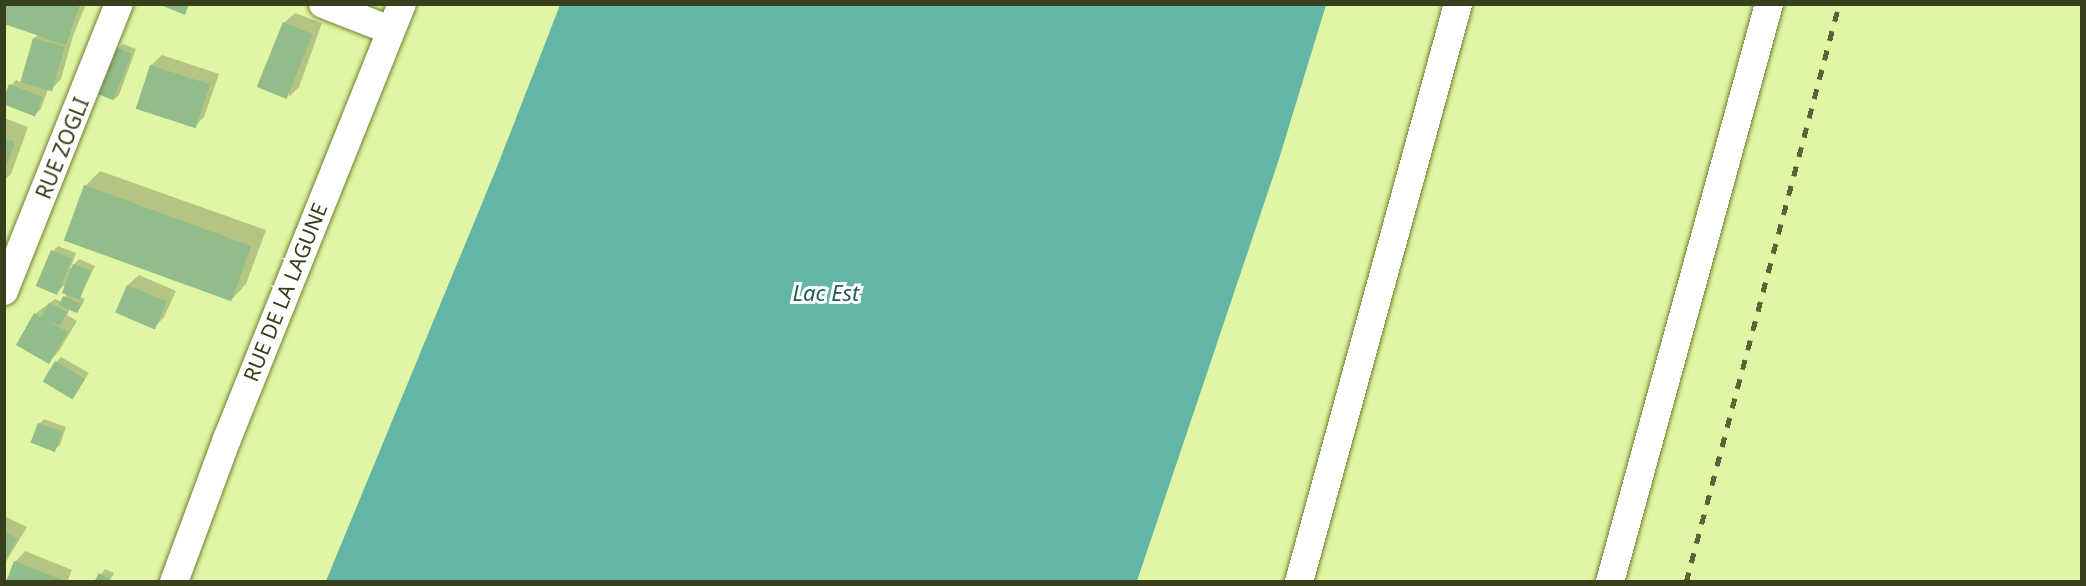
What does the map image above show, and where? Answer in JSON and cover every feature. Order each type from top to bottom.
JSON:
[{"type":"street","name":"RUE ZOGLI","points":[[4,291],[119,4]]},
{"type":"street","points":[[323,4],[390,30]]},
{"type":"street","name":"RUE DE LA LAGUNE","points":[[174,582],[231,428],[402,4]]},
{"type":"street","points":[[1299,582],[1458,4]]},
{"type":"street","points":[[1610,582],[1769,4]]},
{"type":"water","name":"Lac Est","points":[[560,5],[1326,5],[1279,159],[1137,581],[326,581],[497,167]]},
{"type":"building","points":[[4,4],[80,4],[66,45],[4,24]]},
{"type":"building","points":[[158,4],[189,4],[185,15]]},
{"type":"building","points":[[283,22],[313,34],[286,99],[257,87]]},
{"type":"building","points":[[33,38],[65,47],[52,91],[20,82]]},
{"type":"building","points":[[117,48],[132,54],[113,100],[98,94]]},
{"type":"building","points":[[150,65],[210,84],[196,128],[136,109]]},
{"type":"building","points":[[9,84],[43,97],[35,117],[4,105]]},
{"type":"building","points":[[4,138],[15,142],[5,169],[4,168]]},
{"type":"building","points":[[84,185],[251,246],[231,301],[64,240]]},
{"type":"building","points":[[51,250],[72,259],[57,295],[36,286]]},
{"type":"building","points":[[73,264],[91,271],[80,300],[62,293]]},
{"type":"building","points":[[127,285],[167,302],[155,329],[115,313]]},
{"type":"building","points":[[63,296],[81,304],[77,313],[59,305]]},
{"type":"building","points":[[49,303],[67,312],[60,326],[46,320],[68,332],[49,364],[16,345],[34,313],[41,317]]},
{"type":"building","points":[[55,361],[85,379],[73,400],[43,382]]},
{"type":"building","points":[[38,423],[62,432],[55,452],[30,443]]},
{"type":"building","points":[[4,531],[17,538],[4,562]]},
{"type":"building","points":[[14,561],[65,581],[65,582],[6,582]]},
{"type":"building","points":[[99,573],[110,579],[108,582],[94,582]]},
{"type":"railway","points":[[1686,582],[1839,4]]}]
